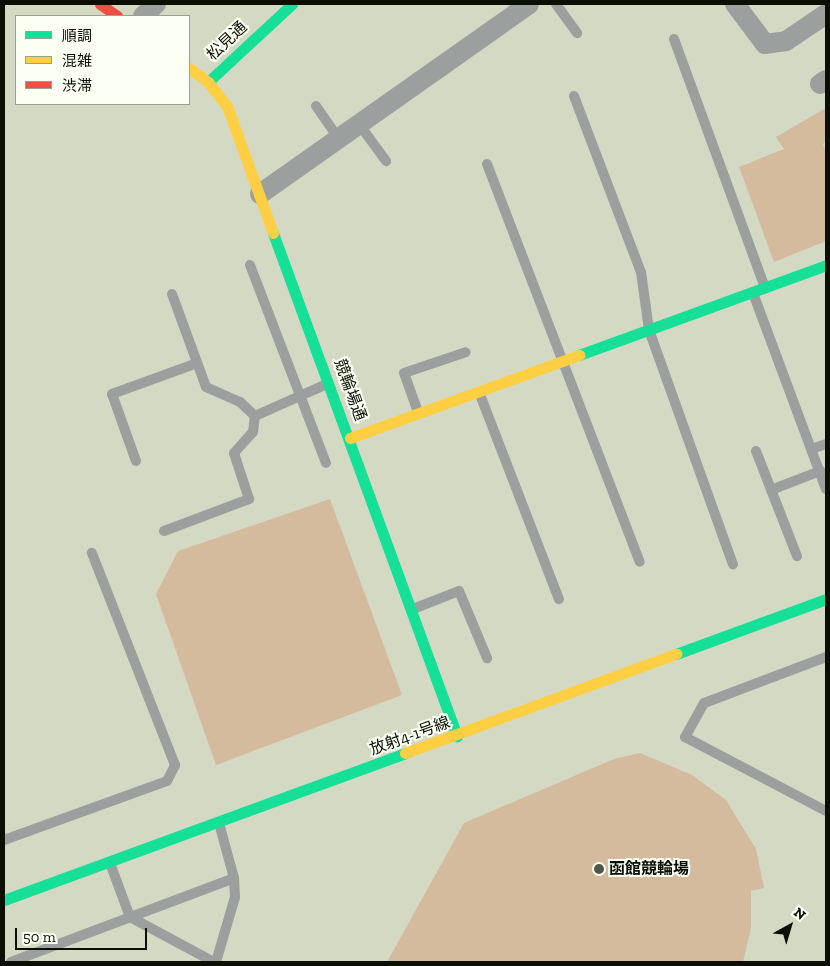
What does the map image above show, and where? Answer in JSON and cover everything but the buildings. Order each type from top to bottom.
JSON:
[{"type":"street","points":[[100,4],[116,15]]},
{"type":"street","points":[[143,15],[156,4]]},
{"type":"street","name":"松見通","points":[[208,82],[292,4]]},
{"type":"street","points":[[260,194],[530,4]]},
{"type":"street","points":[[734,4],[765,44],[786,42],[826,14]]},
{"type":"street","name":"競輪場通","points":[[190,69],[208,82],[227,106],[330,383],[457,736]]},
{"type":"street","points":[[350,438],[826,265]]},
{"type":"street","name":"放射4-1号線","points":[[4,900],[457,736],[826,599]]},
{"type":"lane","points":[[556,4],[577,33]]},
{"type":"lane","points":[[674,39],[765,288]]},
{"type":"lane","points":[[574,96],[641,272],[649,330],[734,564]]},
{"type":"lane","points":[[316,106],[339,139]]},
{"type":"lane","points":[[359,124],[386,161]]},
{"type":"lane","points":[[487,164],[640,562]]},
{"type":"lane","points":[[250,265],[302,395],[326,463]]},
{"type":"lane","points":[[752,292],[826,489]]},
{"type":"lane","points":[[172,294],[206,387],[240,402],[255,416]]},
{"type":"lane","points":[[419,413],[404,373],[466,352]]},
{"type":"lane","points":[[136,461],[112,394],[197,363]]},
{"type":"lane","points":[[255,416],[330,383]]},
{"type":"lane","points":[[478,391],[559,599]]},
{"type":"lane","points":[[164,531],[250,499],[234,453],[253,432],[255,416]]},
{"type":"lane","points":[[812,450],[826,444]]},
{"type":"lane","points":[[756,451],[797,556]]},
{"type":"lane","points":[[771,490],[820,471]]},
{"type":"lane","points":[[4,840],[167,781],[175,765],[92,553]]},
{"type":"lane","points":[[412,609],[459,592],[487,658]]},
{"type":"lane","points":[[826,657],[704,703],[686,737],[826,811]]},
{"type":"lane","points":[[110,862],[130,917],[215,962],[235,897],[234,878],[219,822]]},
{"type":"lane","points":[[11,962],[234,878]]},
{"type":"shaded area","points":[[826,108],[826,141],[823,144],[826,151],[826,241],[774,262],[739,167],[784,149],[776,137]]},
{"type":"shaded area","points":[[330,499],[402,695],[216,765],[156,594],[178,551]]},
{"type":"shaded area","name":"函館競輪場","points":[[640,753],[692,775],[726,800],[756,849],[764,888],[751,891],[751,928],[743,962],[387,962],[464,823],[614,759]]},
{"type":"traffic: fast","points":[[208,82],[292,4]]},
{"type":"traffic: fast","points":[[273,233],[457,736]]},
{"type":"traffic: fast","points":[[579,355],[826,265]]},
{"type":"traffic: fast","points":[[676,654],[826,599]]},
{"type":"traffic: fast","points":[[4,900],[405,753]]},
{"type":"traffic: slow","points":[[190,69],[208,82],[227,106],[273,233]]},
{"type":"traffic: slow","points":[[350,438],[579,355]]},
{"type":"traffic: slow","points":[[405,753],[676,654]]},
{"type":"traffic: jam","points":[[100,4],[116,15]]},
{"type":"place","name":"函館競輪場","points":[[599,869]]}]
